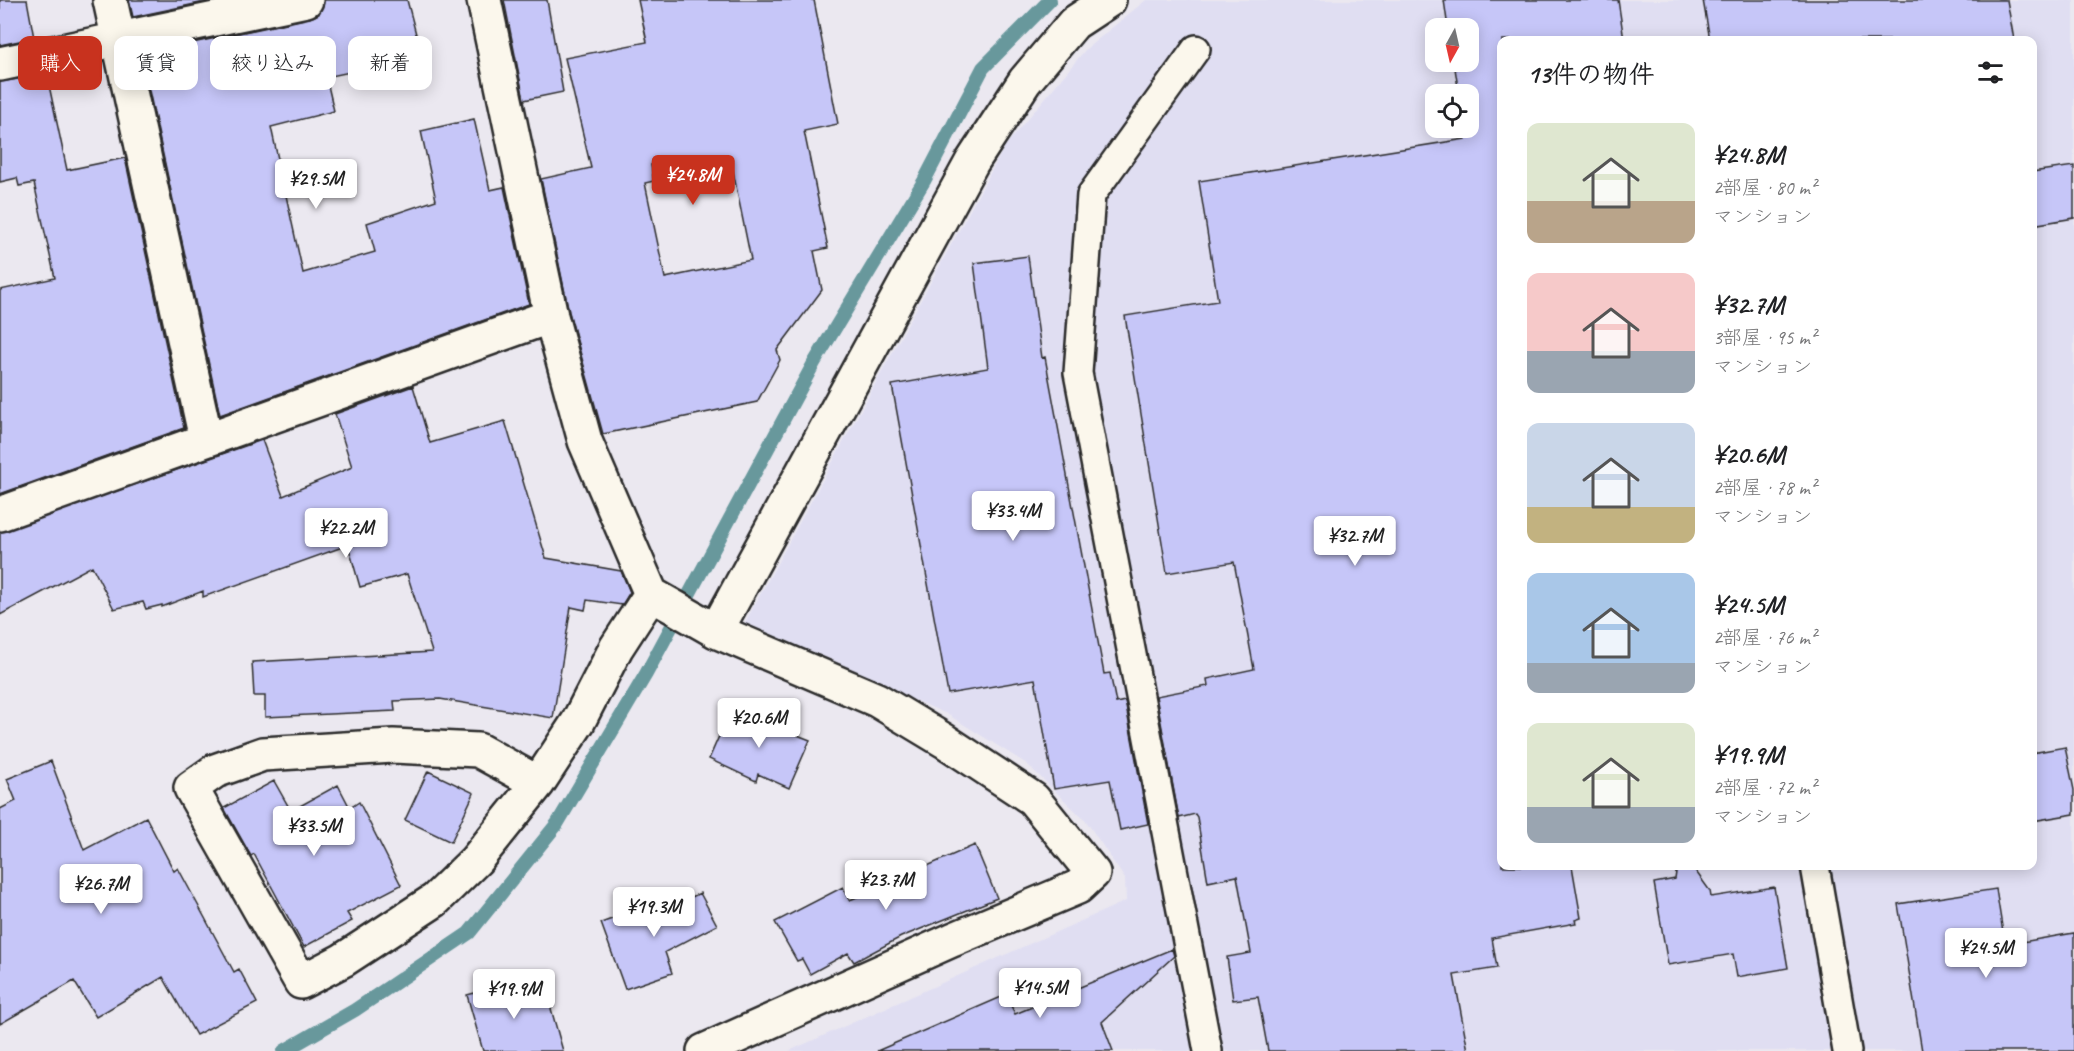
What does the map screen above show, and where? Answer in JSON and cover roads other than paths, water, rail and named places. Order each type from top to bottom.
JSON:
[{"type":"street","points":[[110,0],[117,36]]},
{"type":"street","points":[[137,36],[306,0]]},
{"type":"street","points":[[484,0],[551,316],[585,441],[651,594],[717,631],[877,700],[945,741],[1033,799],[1093,873],[1078,887],[952,940],[704,1051]]},
{"type":"street","points":[[717,631],[972,162],[1025,81],[1074,23],[1109,0]]},
{"type":"street","points":[[0,64],[114,41]]},
{"type":"street","points":[[129,90],[206,439]]},
{"type":"street","points":[[0,514],[551,316]]},
{"type":"street","points":[[538,783],[478,750],[393,746],[263,754],[215,771],[192,788],[301,982],[343,960],[435,900],[476,860],[538,783],[578,722],[616,648],[651,594]]},
{"type":"lane","points":[[1196,49],[1091,195],[1078,373],[1205,1049]]},
{"type":"lane","points":[[1816,870],[1847,1051]]},
{"type":"waterway","points":[[284,1051],[355,1010],[469,933],[557,824],[646,674],[814,363],[924,181],[983,68],[1050,0]]}]
